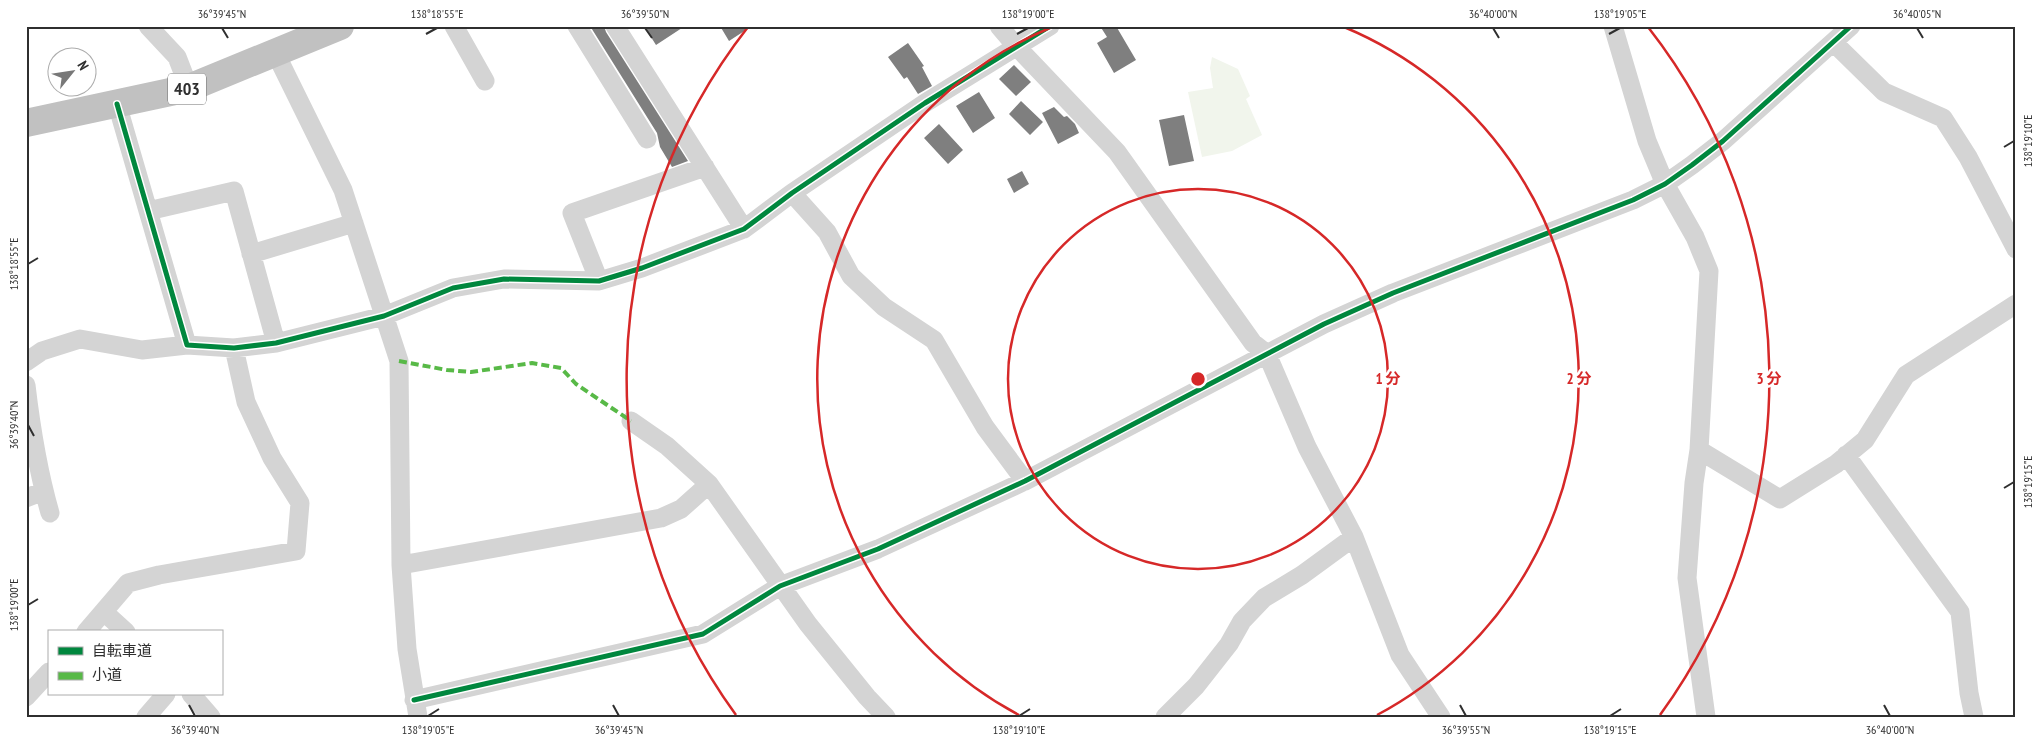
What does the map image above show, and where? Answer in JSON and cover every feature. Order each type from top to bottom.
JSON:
[{"type":"highway","name":"403","points":[[26,123],[189,88],[340,26]]},
{"type":"street","points":[[148,26],[177,58],[189,88]]},
{"type":"street","points":[[454,26],[486,81]]},
{"type":"street","points":[[577,26],[647,139]]},
{"type":"street","points":[[615,26],[744,229]]},
{"type":"street","points":[[999,26],[1117,152],[1253,344],[1266,354],[1307,447],[1354,537],[1400,655],[1441,717]]},
{"type":"street","points":[[26,362],[42,350],[80,339],[142,350],[187,345],[234,348],[276,343],[384,316],[453,288],[504,279],[599,281],[642,268],[744,229],[792,193],[925,102],[1050,26]]},
{"type":"street","points":[[1613,26],[1648,141],[1665,184],[1695,237],[1710,271],[1699,450],[1694,483],[1687,578],[1706,717]]},
{"type":"street","points":[[275,52],[343,190],[399,361],[401,565],[407,649],[416,708],[703,634],[780,586],[878,550],[1025,481],[1324,324],[1393,293],[1578,223],[1665,184],[1723,141],[1851,26]]},
{"type":"street","points":[[1834,43],[1884,92],[1943,118],[1968,157],[2016,249]]},
{"type":"street","points":[[117,104],[187,345]]},
{"type":"street","points":[[599,281],[572,213],[705,167]]},
{"type":"street","points":[[148,211],[234,191],[276,343]]},
{"type":"street","points":[[792,193],[827,232],[851,276],[884,307],[934,340],[985,427],[1025,481]]},
{"type":"street","points":[[251,254],[354,223]]},
{"type":"street","points":[[1699,450],[1780,499],[1865,440],[1906,376],[2016,304]]},
{"type":"street","points":[[88,630],[128,583],[159,575],[296,551],[300,503],[272,458],[246,402],[234,348]]},
{"type":"street","points":[[26,385],[32,432],[50,513]]},
{"type":"street","points":[[630,421],[667,446],[709,484],[780,586],[867,697],[886,717]]},
{"type":"street","points":[[1846,455],[1960,612],[1968,693],[1974,717]]},
{"type":"street","points":[[401,565],[662,518],[681,509],[709,484]]},
{"type":"street","points":[[26,498],[44,491]]},
{"type":"street","points":[[1165,717],[1196,686],[1229,644],[1242,621],[1264,598],[1302,575],[1354,537]]},
{"type":"street","points":[[104,612],[124,630]]},
{"type":"street","points":[[26,697],[48,673]]},
{"type":"street","points":[[146,717],[164,696]]},
{"type":"street","points":[[193,696],[211,717]]},
{"type":"shaded area","points":[[1212,57],[1238,69],[1250,96],[1246,99],[1262,135],[1232,151],[1202,157],[1188,92],[1213,88],[1210,68]]},
{"type":"building","points":[[590,26],[604,26],[688,161],[672,167],[660,147],[657,133]]},
{"type":"building","points":[[644,26],[685,26],[656,45]]},
{"type":"building","points":[[720,26],[752,26],[729,41]]},
{"type":"building","points":[[1100,26],[1116,26],[1136,60],[1114,73],[1097,43],[1107,37]]},
{"type":"building","points":[[908,43],[924,66],[922,67],[932,86],[918,94],[907,77],[904,79],[888,57]]},
{"type":"building","points":[[1014,65],[1031,82],[1016,96],[999,79]]},
{"type":"building","points":[[979,92],[995,118],[973,133],[956,106]]},
{"type":"building","points":[[1021,101],[1043,122],[1030,135],[1009,114]]},
{"type":"building","points":[[1054,107],[1075,124],[1079,133],[1058,144],[1042,113]]},
{"type":"building","points":[[1184,115],[1194,161],[1169,166],[1159,120]]},
{"type":"building","points":[[939,124],[963,150],[948,164],[924,138]]},
{"type":"building","points":[[1022,171],[1029,184],[1014,193],[1007,179]]},
{"type":"marked path","points":[[399,361],[447,370],[471,372],[532,363],[561,368],[576,384],[631,421]]},
{"type":"cycle path","points":[[117,104],[187,345],[234,348],[276,343],[384,316],[453,288],[504,279],[599,281],[642,268],[744,229],[792,193],[925,103],[1050,26]]},
{"type":"cycle path","points":[[414,700],[703,634],[780,586],[878,549],[1025,481],[1324,324],[1393,293],[1633,200],[1665,184],[1723,141],[1851,26]]}]
